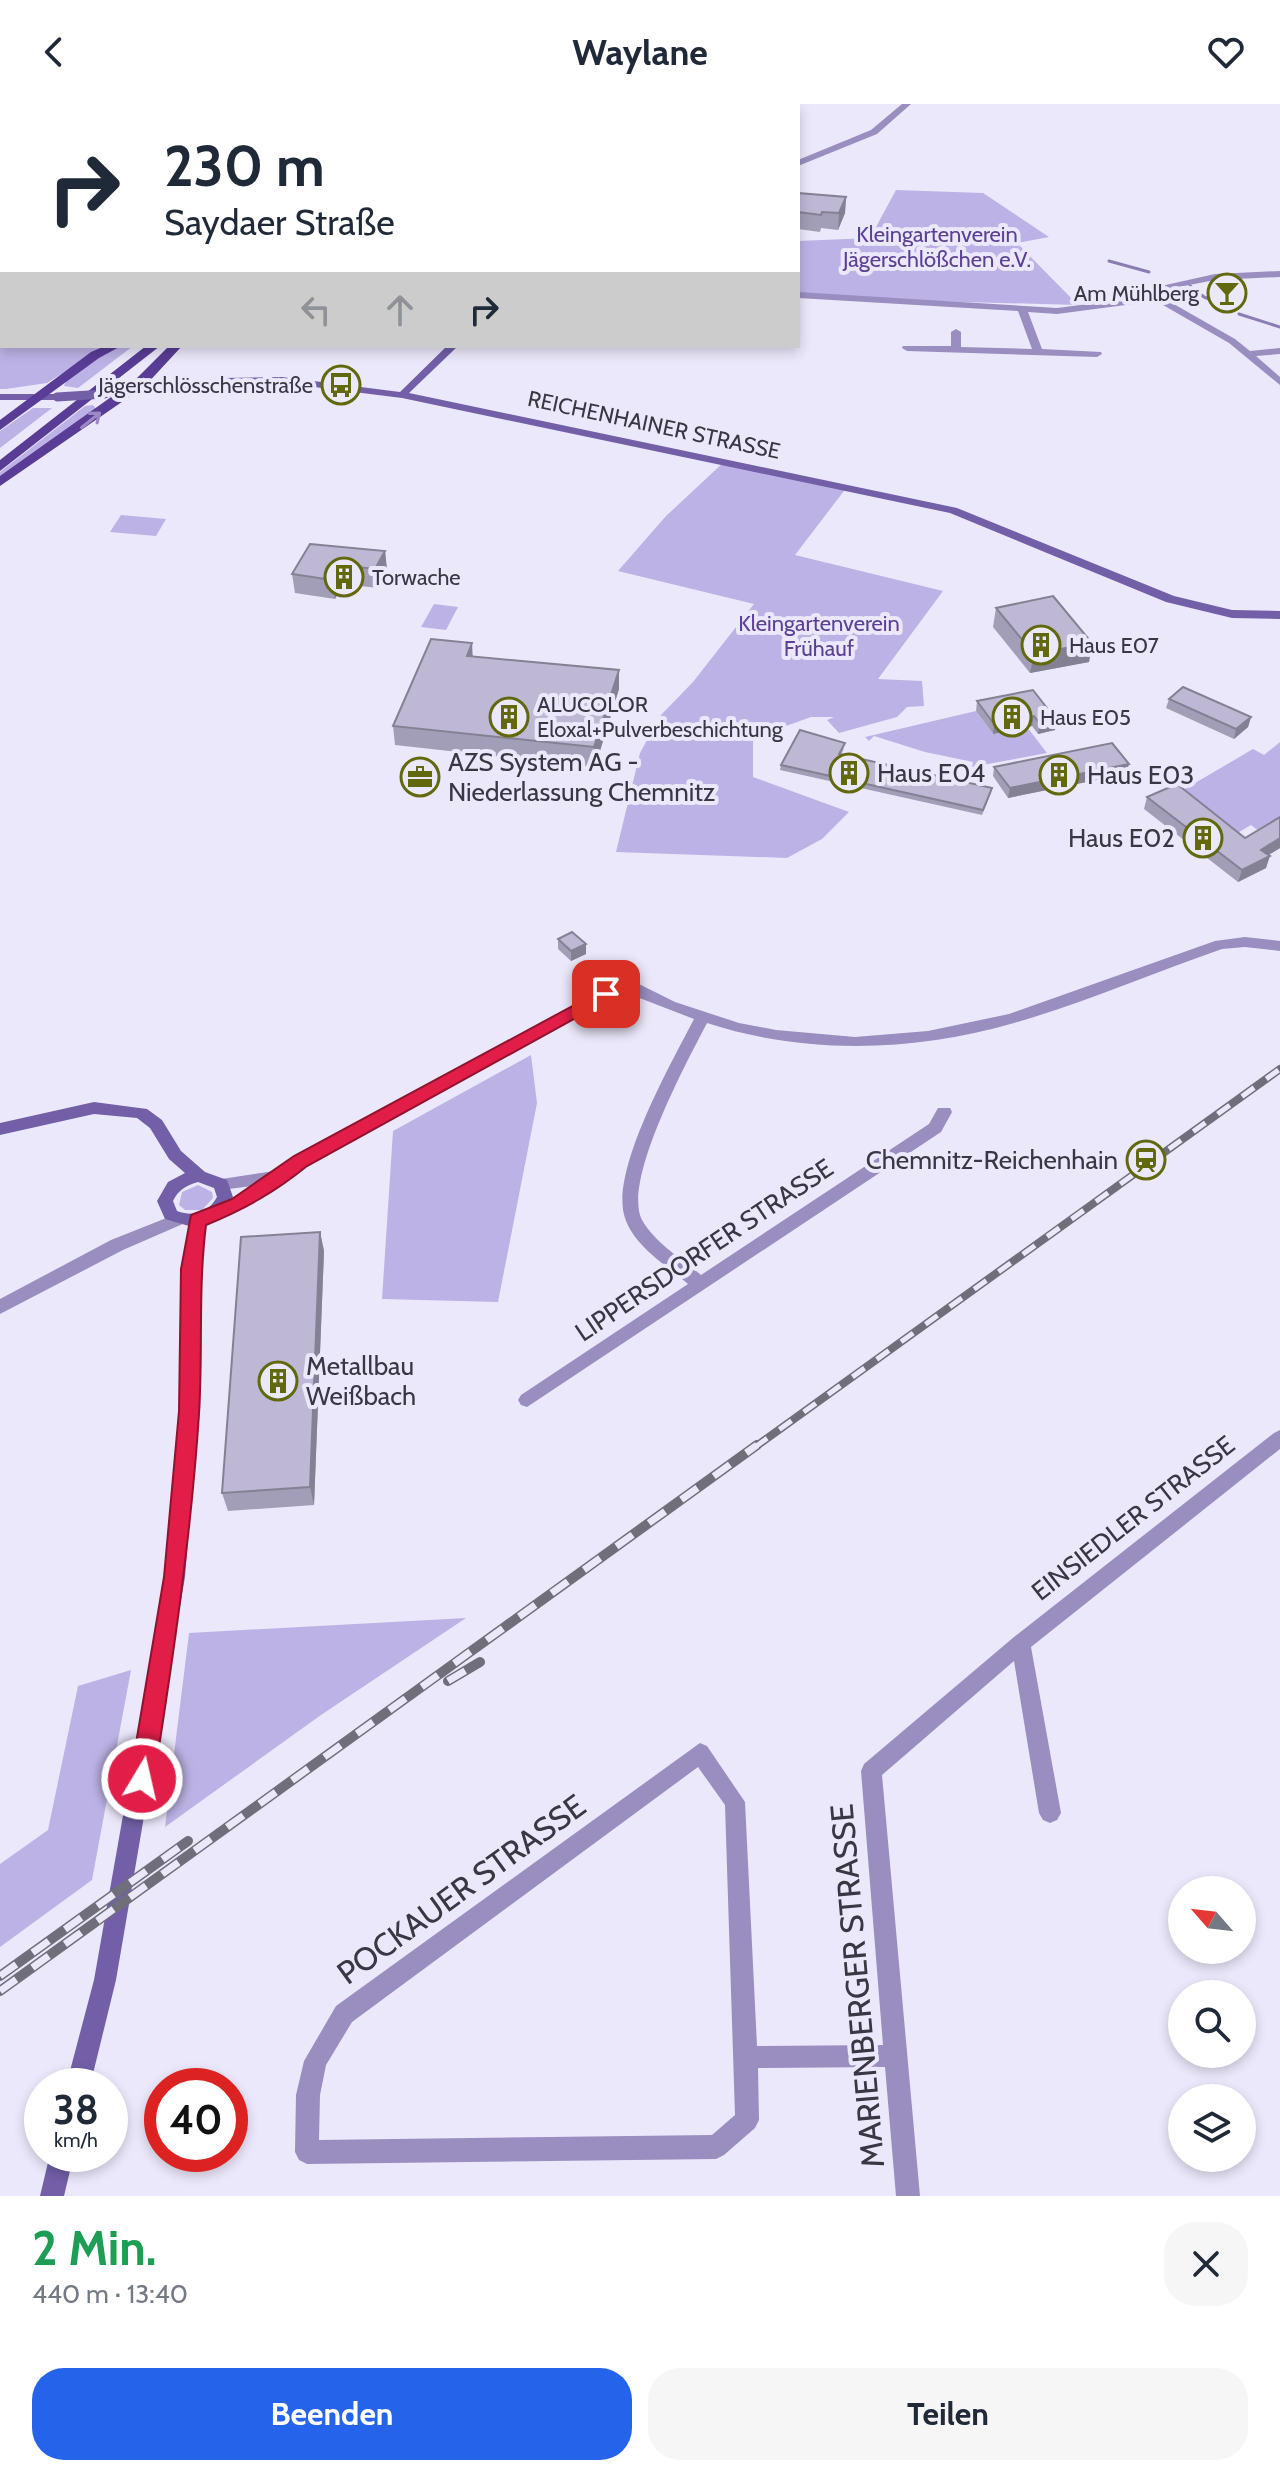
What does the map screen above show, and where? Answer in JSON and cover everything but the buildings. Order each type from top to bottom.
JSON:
[{"type":"main road","points":[[0,426],[95,355],[111,348]]},
{"type":"main road","points":[[0,453],[136,348]]},
{"type":"main road","points":[[0,467],[151,348]]},
{"type":"main road","points":[[0,482],[140,383],[174,348]]},
{"type":"main road","points":[[402,395],[451,348]]},
{"type":"main road","name":"REICHENHAINER STRASSE","points":[[0,397],[57,397],[221,381],[282,380],[402,395],[953,510],[1170,599],[1232,614],[1280,615]]},
{"type":"main road","points":[[0,1129],[94,1108],[119,1108],[141,1113],[156,1124],[175,1155],[199,1176],[221,1184],[225,1197],[219,1209],[182,1217]]},
{"type":"main road","points":[[175,1155],[180,1181]]},
{"type":"main road","points":[[82,2068],[108,1965],[175,1577],[189,1411],[191,1269],[182,1217],[167,1194],[180,1181],[199,1176]]},
{"type":"main road","points":[[52,2196],[58,2172]]},
{"type":"street","points":[[800,162],[874,132],[907,104]]},
{"type":"street","points":[[1148,290],[1215,277],[1280,274]]},
{"type":"street","points":[[800,295],[1022,310],[1084,309],[1158,298],[1204,323],[1249,354],[1280,382]]},
{"type":"street","points":[[1022,310],[1038,352]]},
{"type":"street","points":[[956,332],[956,349]]},
{"type":"street","points":[[907,348],[1097,354]]},
{"type":"street","points":[[1249,354],[1280,351]]},
{"type":"street","points":[[219,1209],[239,1204],[268,1187],[300,1161],[621,987],[630,986],[702,1018],[776,1035],[839,1041],[928,1036],[1011,1019],[1220,944],[1245,942],[1279,946]]},
{"type":"street","points":[[700,1284],[644,1234],[632,1219],[628,1204],[643,1146],[658,1106],[702,1018]]},
{"type":"street","name":"LIPPERSDORFER STRASSE","points":[[527,1400],[935,1128],[944,1112]]},
{"type":"street","points":[[221,1184],[277,1177]]},
{"type":"street","points":[[0,1307],[117,1245],[182,1217]]},
{"type":"street","name":"EINSIEDLER STRASSE","points":[[871,1771],[1021,1643],[1280,1438]]},
{"type":"street","points":[[1021,1643],[1050,1813]]},
{"type":"street","name":"POCKAUER STRASSE","points":[[700,1753],[735,1802],[746,2057],[747,2120],[716,2147],[307,2152],[308,2095],[315,2061],[344,2014],[700,1753]]},
{"type":"street","name":"MARIENBERGER STRASSE","points":[[871,1771],[908,2196]]},
{"type":"street","points":[[746,2057],[894,2056]]},
{"type":"green space","name":"Kleingartenverein Jägerschlößchen e.V.","points":[[896,190],[983,193],[1049,237],[1017,243],[1078,305],[891,300],[800,293],[800,241],[870,238]]},
{"type":"green space","points":[[0,348],[102,348],[47,383],[0,389]]},
{"type":"green space","points":[[117,348],[130,348],[78,388],[64,386],[66,381],[101,355]]},
{"type":"green space","points":[[93,405],[96,409],[0,479],[0,472],[85,406]]},
{"type":"green space","points":[[33,408],[52,408],[0,448],[0,431]]},
{"type":"green space","name":"Kleingartenverein Frühauf","points":[[724,462],[847,487],[795,555],[943,591],[878,679],[922,681],[924,706],[907,707],[897,717],[839,733],[827,720],[834,717],[811,717],[753,738],[753,777],[849,812],[822,839],[787,858],[616,852],[640,753],[661,715],[693,682],[754,604],[618,571],[666,516]]},
{"type":"green space","points":[[121,515],[166,519],[156,536],[110,532]]},
{"type":"green space","points":[[434,604],[458,607],[446,630],[421,627]]},
{"type":"green space","points":[[976,711],[993,734],[1027,727],[1047,753],[972,767],[973,762],[925,752],[874,736],[869,741],[865,737]]},
{"type":"green space","points":[[1280,742],[1280,816],[1259,831],[1251,825],[1234,835],[1178,793],[1253,749],[1264,755]]},
{"type":"green space","points":[[531,1055],[537,1103],[498,1302],[382,1299],[393,1131]]},
{"type":"green space","points":[[198,1185],[212,1192],[213,1198],[202,1210],[185,1210],[179,1205],[182,1192]]},
{"type":"green space","points":[[466,1618],[321,1715],[165,1827],[189,1633]]},
{"type":"green space","points":[[131,1670],[92,1880],[0,1947],[0,1864],[48,1830],[78,1686]]},
{"type":"waterway","points":[[1109,261],[1149,272]]},
{"type":"waterway","points":[[1190,286],[1204,297],[1233,309]]},
{"type":"waterway","points":[[1239,314],[1280,327]]},
{"type":"railway","points":[[755,1447],[1280,1069]]},
{"type":"railway","points":[[0,1991],[757,1445]]},
{"type":"railway","points":[[448,1681],[480,1662]]},
{"type":"railway","points":[[0,1976],[188,1841]]},
{"type":"place","name":"Am Mühlberg","points":[[1227,293]]},
{"type":"place","name":"Jägerschlösschenstraße","points":[[341,385]]},
{"type":"place","name":"Torwache","points":[[344,577]]},
{"type":"place","name":"Haus E07","points":[[1041,645]]},
{"type":"place","name":"ALUCOLOR Eloxal+Pulverbeschichtung","points":[[509,717]]},
{"type":"place","name":"Haus E05","points":[[1012,717]]},
{"type":"place","name":"Haus E04","points":[[849,773]]},
{"type":"place","name":"Haus E03","points":[[1059,775]]},
{"type":"place","name":"AZS System AG - Niederlassung Chemnitz","points":[[420,777]]},
{"type":"place","name":"Haus E02","points":[[1203,838]]},
{"type":"place","name":"Chemnitz-Reichenhain","points":[[1146,1160]]},
{"type":"place","name":"Metallbau Weißbach","points":[[278,1381]]},
{"type":"route","points":[[142,1779],[175,1577],[189,1411],[191,1269],[198,1221],[219,1209],[239,1204],[268,1187],[300,1161],[606,994]]}]
